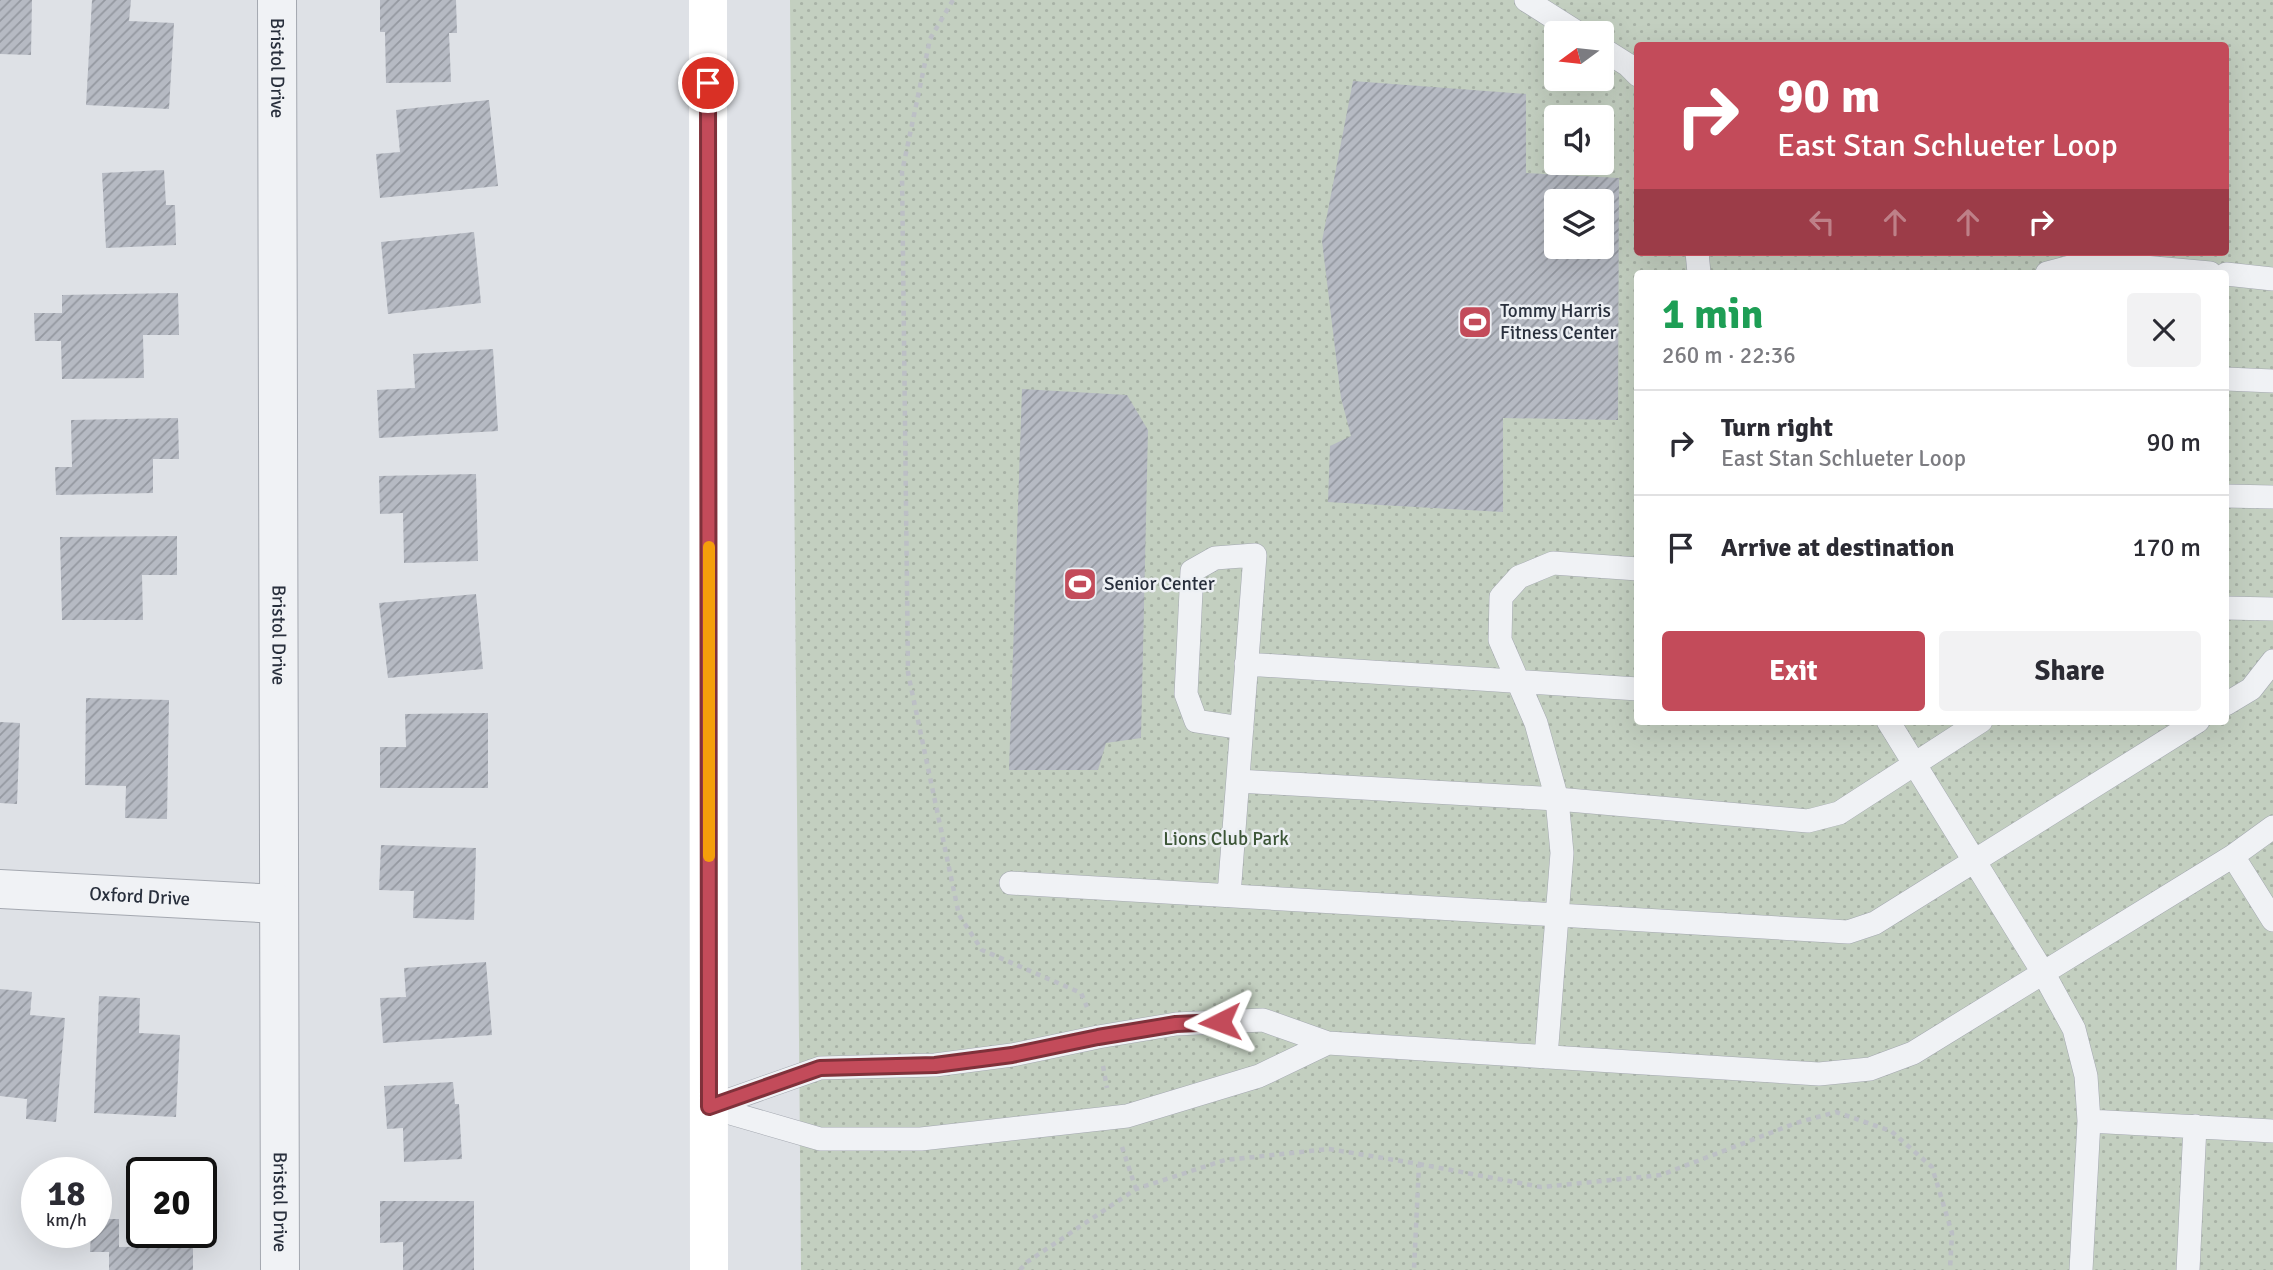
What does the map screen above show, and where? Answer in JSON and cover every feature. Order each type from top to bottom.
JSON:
[{"type":"main road","points":[[708,0],[709,1270]]},
{"type":"street","name":"Bristol Drive","points":[[277,0],[280,1270]]},
{"type":"street","name":"Oxford Drive","points":[[0,889],[279,904]]},
{"type":"lane","points":[[1526,0],[1559,21]]},
{"type":"lane","points":[[1614,56],[1634,71]]},
{"type":"lane","points":[[2058,270],[2089,262],[2177,270]]},
{"type":"lane","points":[[2229,275],[2273,279]]},
{"type":"lane","points":[[2229,379],[2273,380]]},
{"type":"lane","points":[[2229,496],[2273,497]]},
{"type":"lane","points":[[1229,895],[1247,664],[1255,555],[1215,558],[1192,571],[1186,694],[1196,722],[1242,728]]},
{"type":"lane","points":[[1546,1056],[1562,853],[1557,799],[1536,723],[1500,640],[1501,597],[1520,577],[1553,563],[1634,569]]},
{"type":"lane","points":[[2229,608],[2273,609]]},
{"type":"lane","points":[[2229,702],[2250,689],[2273,661]]},
{"type":"lane","points":[[1247,664],[1634,689]]},
{"type":"lane","points":[[1890,725],[2044,974],[2074,1029],[2087,1076],[2089,1121],[2081,1270]]},
{"type":"lane","points":[[1238,781],[1557,799],[1808,821],[1839,813],[1975,725]]},
{"type":"lane","points":[[1011,883],[1848,932],[1875,923],[2192,725]]},
{"type":"lane","points":[[709,1107],[820,1068],[935,1065],[1012,1055],[1176,1024],[1264,1020],[1328,1043],[1819,1073],[1870,1069],[1913,1053],[2233,856],[2273,827]]},
{"type":"lane","points":[[2233,856],[2273,920]]},
{"type":"lane","points":[[709,1107],[820,1139],[922,1139],[1113,1119],[1259,1076],[1328,1043]]},
{"type":"lane","points":[[2089,1121],[2273,1130]]},
{"type":"lane","points":[[2188,1270],[2195,1126]]},
{"type":"path","points":[[953,0],[930,39],[902,172],[908,673],[959,915],[982,950],[1081,993],[1098,1037],[1113,1119],[1136,1189]]},
{"type":"path","points":[[1020,1270],[1027,1262],[1136,1189],[1225,1160],[1329,1149],[1541,1187],[1661,1175],[1796,1123],[1836,1112],[1891,1130],[1932,1167],[1952,1233],[1950,1270]]},
{"type":"path","points":[[1414,1270],[1419,1164]]},
{"type":"green space","name":"Lions Club Park","points":[[790,0],[2273,0],[2273,1270],[801,1270]]},
{"type":"building","points":[[0,0],[32,0],[31,55],[0,54]]},
{"type":"building","points":[[92,0],[131,0],[129,21],[174,23],[169,109],[86,105]]},
{"type":"building","points":[[380,0],[456,0],[457,33],[449,33],[451,82],[386,83],[385,32],[380,32]]},
{"type":"building","name":"Tommy Harris Fitness Center","points":[[1353,81],[1526,94],[1526,173],[1619,178],[1618,420],[1503,418],[1503,512],[1328,502],[1330,446],[1351,436],[1341,398],[1322,241]]},
{"type":"building","points":[[489,100],[498,186],[380,198],[376,154],[400,152],[396,110]]},
{"type":"building","points":[[164,170],[166,205],[175,205],[176,245],[106,248],[102,173]]},
{"type":"building","points":[[474,232],[481,303],[388,314],[381,242]]},
{"type":"building","points":[[178,293],[179,335],[143,335],[144,378],[62,379],[61,341],[35,341],[34,313],[62,313],[62,295]]},
{"type":"building","points":[[493,349],[498,431],[379,438],[377,390],[415,388],[413,354]]},
{"type":"building","name":"Senior Center","points":[[1022,389],[1127,395],[1148,430],[1141,738],[1106,743],[1098,770],[1009,770]]},
{"type":"building","points":[[178,418],[179,459],[153,459],[153,493],[56,495],[55,467],[72,467],[71,420]]},
{"type":"building","points":[[476,474],[478,561],[404,563],[403,513],[380,514],[379,476]]},
{"type":"building","points":[[177,536],[177,575],[142,575],[143,620],[62,620],[60,537]]},
{"type":"building","points":[[476,594],[483,669],[388,678],[379,603]]},
{"type":"building","points":[[86,698],[169,700],[167,819],[125,818],[126,786],[85,785]]},
{"type":"building","points":[[488,713],[488,788],[380,788],[380,747],[406,747],[405,714]]},
{"type":"building","points":[[0,722],[20,723],[17,804],[0,803]]},
{"type":"building","points":[[381,845],[476,848],[474,920],[413,918],[414,891],[379,890]]},
{"type":"building","points":[[486,962],[492,1035],[383,1043],[380,998],[406,997],[404,968]]},
{"type":"building","points":[[0,989],[32,992],[30,1015],[65,1018],[56,1122],[26,1119],[27,1099],[0,1096]]},
{"type":"building","points":[[99,996],[140,998],[139,1033],[180,1035],[176,1117],[94,1113]]},
{"type":"building","points":[[453,1082],[455,1104],[459,1104],[462,1159],[404,1162],[403,1128],[387,1129],[384,1086]]},
{"type":"building","points":[[380,1201],[474,1201],[474,1270],[403,1270],[403,1242],[380,1243]]},
{"type":"building","points":[[112,1219],[119,1219],[119,1247],[193,1248],[193,1270],[109,1270],[109,1252],[90,1252],[90,1248],[112,1248]]},
{"type":"slow traffic","points":[[709,547],[709,856]]},
{"type":"place","name":"Tommy Harris Fitness Center","points":[[1475,322]]},
{"type":"place","name":"Senior Center","points":[[1080,584]]},
{"type":"route","points":[[708,83],[709,1107],[820,1068],[935,1065],[1012,1055],[1176,1024],[1220,1022]]}]
